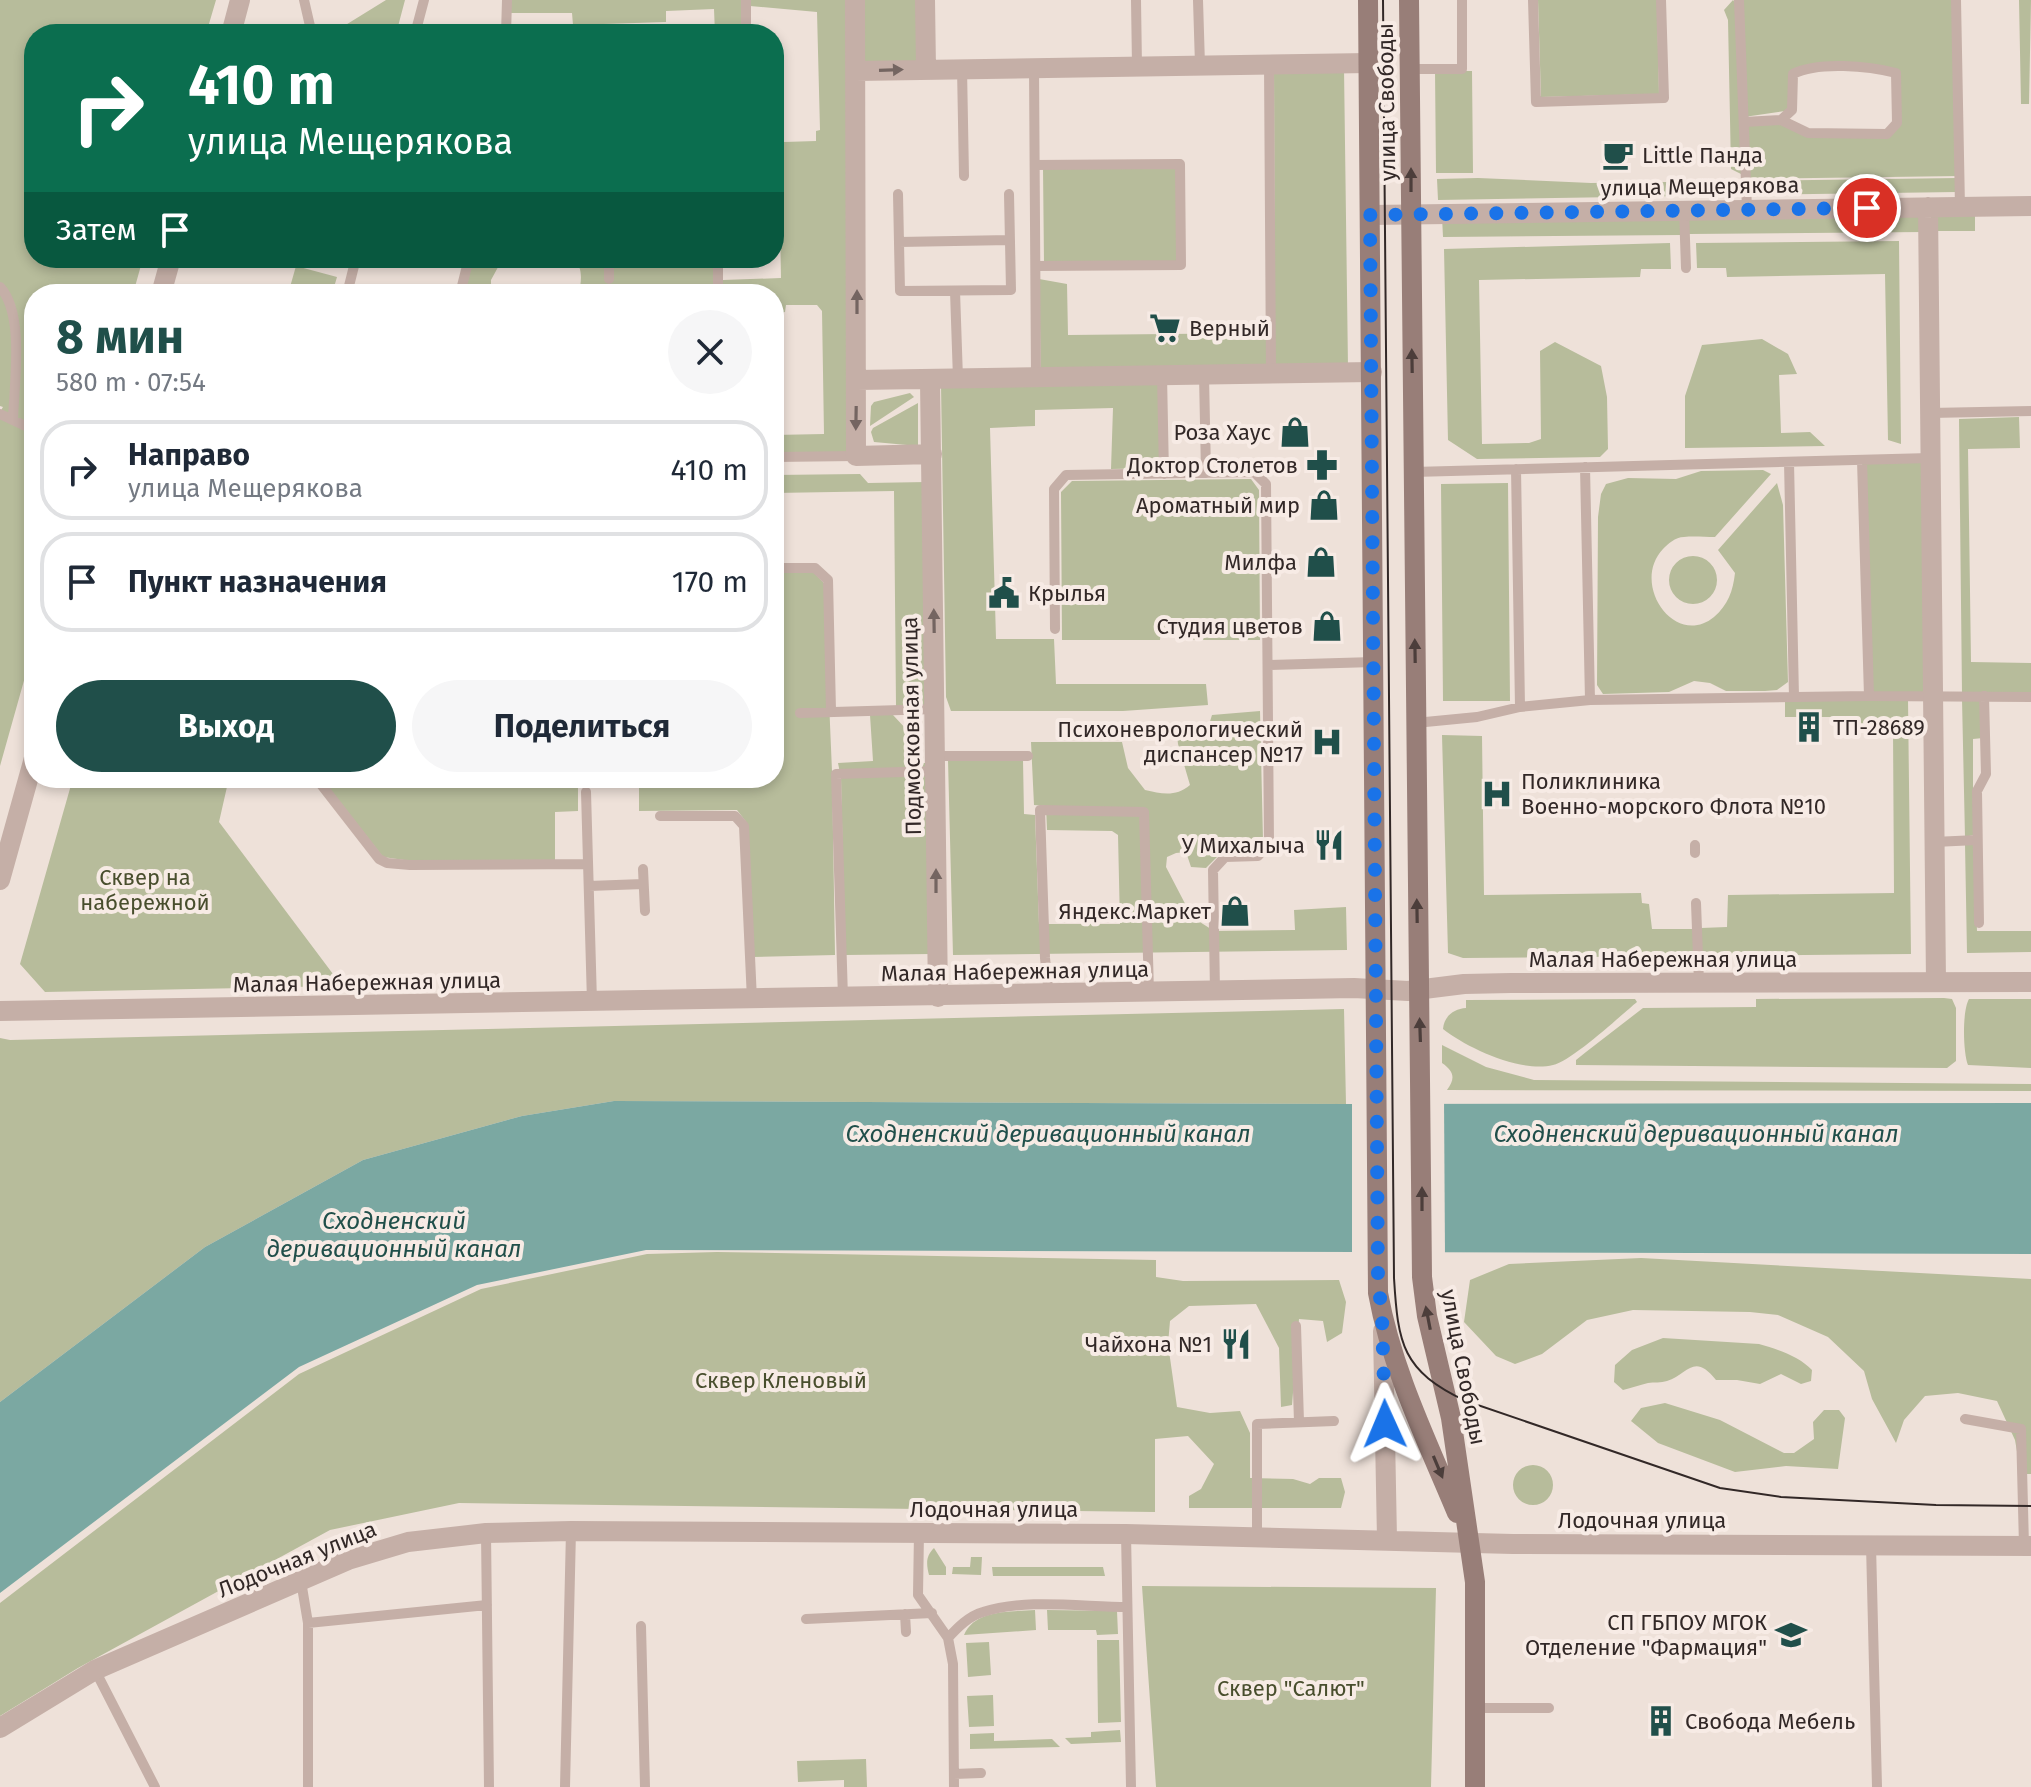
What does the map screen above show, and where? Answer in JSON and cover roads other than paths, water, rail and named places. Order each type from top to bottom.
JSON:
[{"type":"main road","name":"улица Свободы","points":[[1368,0],[1378,1278],[1382,1316],[1402,1379],[1470,1542]]},
{"type":"main road","name":"улица Свободы","points":[[1409,0],[1422,1277],[1427,1316],[1451,1418],[1475,1582],[1475,1787]]},
{"type":"street","points":[[234,24],[240,0]]},
{"type":"street","points":[[855,0],[856,456],[932,454]]},
{"type":"street","points":[[925,0],[926,69]]},
{"type":"street","points":[[856,71],[1369,63]]},
{"type":"street","name":"улица Мещерякова","points":[[1370,215],[2031,206]]},
{"type":"street","points":[[1928,207],[1936,982]]},
{"type":"street","points":[[857,380],[1372,372]]},
{"type":"street","name":"Подмосковная улица","points":[[930,380],[938,997]]},
{"type":"street","points":[[0,880],[26,788]]},
{"type":"street","name":"Малая Набережная улица","points":[[0,1011],[1419,989],[1464,984],[2031,982]]},
{"type":"street","name":"улица Свободы","points":[[1382,1316],[1387,1539]]},
{"type":"street","name":"Лодочная улица","points":[[0,1728],[95,1670],[348,1560],[408,1542],[486,1533],[919,1532],[1470,1542],[2027,1546]]},
{"type":"lane","points":[[304,0],[310,24]]},
{"type":"lane","points":[[418,24],[424,0]]},
{"type":"lane","points":[[506,24],[507,0]]},
{"type":"lane","points":[[746,0],[746,24]]},
{"type":"lane","points":[[1136,0],[1137,66]]},
{"type":"lane","points":[[1198,0],[1200,65]]},
{"type":"lane","points":[[1410,69],[1462,69],[1462,0]]},
{"type":"lane","points":[[1533,0],[1536,102],[1664,98],[1661,0]]},
{"type":"lane","points":[[1739,0],[1747,209]]},
{"type":"lane","points":[[1956,0],[1960,207]]},
{"type":"lane","points":[[1269,64],[1271,373]]},
{"type":"lane","points":[[1744,122],[1781,120],[1808,133],[1887,134],[1897,123],[1896,73],[1877,68],[1806,67],[1793,74],[1792,110],[1781,120]]},
{"type":"lane","points":[[962,68],[964,176]]},
{"type":"lane","points":[[1034,68],[1036,377]]},
{"type":"lane","points":[[1035,165],[1180,164],[1181,265],[1036,266]]},
{"type":"lane","points":[[898,194],[900,291],[955,291],[1011,290],[1009,194]]},
{"type":"lane","points":[[1684,210],[1686,268]]},
{"type":"lane","points":[[899,242],[1010,240]]},
{"type":"lane","points":[[609,268],[609,279]]},
{"type":"lane","points":[[0,287],[10,301],[15,333],[13,420]]},
{"type":"lane","points":[[955,291],[958,379]]},
{"type":"lane","points":[[1162,375],[1164,474]]},
{"type":"lane","points":[[1204,375],[1206,473]]},
{"type":"lane","points":[[1930,413],[2031,411]]},
{"type":"lane","points":[[0,414],[24,425]]},
{"type":"lane","points":[[784,457],[856,456]]},
{"type":"lane","points":[[1413,472],[1930,458]]},
{"type":"lane","points":[[1862,460],[1869,696]]},
{"type":"lane","points":[[1789,462],[1794,697]]},
{"type":"lane","points":[[1585,467],[1590,700]]},
{"type":"lane","points":[[1516,469],[1520,707]]},
{"type":"lane","points":[[1055,629],[1054,489],[1066,475],[1254,472],[1266,484],[1269,843],[1258,856],[1225,857],[1213,870],[1215,992]]},
{"type":"lane","points":[[784,568],[815,568],[828,580],[831,711]]},
{"type":"lane","points":[[1268,665],[1374,662]]},
{"type":"lane","points":[[1415,723],[1590,700],[1932,695],[2031,697]]},
{"type":"lane","points":[[1979,923],[1977,791],[1986,774],[1984,696]]},
{"type":"lane","points":[[800,713],[935,709]]},
{"type":"lane","points":[[843,998],[836,774],[1028,756]]},
{"type":"lane","points":[[324,788],[379,859],[387,863],[588,864]]},
{"type":"lane","points":[[586,792],[592,1002]]},
{"type":"lane","points":[[1049,995],[1040,810],[1144,812],[1149,993]]},
{"type":"lane","points":[[660,816],[735,816],[744,826],[752,1000]]},
{"type":"lane","points":[[1934,842],[1977,840]]},
{"type":"lane","points":[[643,869],[645,911]]},
{"type":"lane","points":[[589,886],[643,884]]},
{"type":"lane","points":[[1696,903],[1699,983]]},
{"type":"lane","points":[[1296,1326],[1299,1422]]},
{"type":"lane","points":[[1965,1419],[2021,1429],[2027,1546]]},
{"type":"lane","points":[[1257,1536],[1257,1424],[1334,1421]]},
{"type":"lane","points":[[565,1787],[571,1531]]},
{"type":"lane","points":[[919,1532],[918,1595],[948,1638],[953,1664],[954,1787]]},
{"type":"lane","points":[[486,1533],[489,1787]]},
{"type":"lane","points":[[1126,1534],[1131,1787]]},
{"type":"lane","points":[[1871,1545],[1877,1787]]},
{"type":"lane","points":[[301,1581],[308,1623],[308,1787]]},
{"type":"lane","points":[[308,1623],[487,1605]]},
{"type":"lane","points":[[948,1638],[964,1622],[982,1612],[1019,1606],[1127,1607]]},
{"type":"lane","points":[[806,1619],[932,1613]]},
{"type":"lane","points":[[905,1614],[906,1632]]},
{"type":"lane","points":[[641,1626],[645,1787]]},
{"type":"lane","points":[[95,1670],[155,1787]]},
{"type":"lane","points":[[1475,1708],[1549,1708]]},
{"type":"lane","points":[[954,1774],[981,1773]]},
{"type":"water","name":"Сходненский деривационный канал","points":[[614,1101],[2031,1103],[2031,1254],[646,1250],[477,1285],[299,1367],[0,1593],[0,1402],[205,1247],[363,1160],[522,1116]]},
{"type":"tram line","points":[[1383,0],[1394,1278],[1398,1321],[1408,1353],[1428,1378],[1466,1401],[1720,1488],[1781,1497],[1936,1505],[2031,1506]]},
{"type":"place","name":"Little Панда","points":[[1618,155]]},
{"type":"place","name":"Верный","points":[[1165,328]]},
{"type":"place","name":"Роза Хаус","points":[[1295,432]]},
{"type":"place","name":"Доктор Столетов","points":[[1322,465]]},
{"type":"place","name":"Ароматный мир","points":[[1324,505]]},
{"type":"place","name":"Милфа","points":[[1321,562]]},
{"type":"place","name":"Крылья","points":[[1004,593]]},
{"type":"place","name":"Студия цветов","points":[[1327,626]]},
{"type":"place","name":"ТП-28689","points":[[1809,727]]},
{"type":"place","name":"Психоневрологический диспансер №17","points":[[1327,742]]},
{"type":"place","name":"Поликлиника Военно-морского Флота №10","points":[[1497,794]]},
{"type":"place","name":"У Михалыча","points":[[1329,845]]},
{"type":"place","name":"Яндекс.Маркет","points":[[1235,911]]},
{"type":"place","name":"Чайхона №1","points":[[1236,1344]]},
{"type":"place","name":"СП ГБПОУ МГОК Отделение \"Фармация\"","points":[[1791,1635]]},
{"type":"place","name":"Свобода Мебель","points":[[1661,1721]]},
{"type":"park label","name":"Сквер на набережной","points":[[145,890]]},
{"type":"park label","name":"Сквер Кленовый","points":[[781,1380]]},
{"type":"park label","name":"Сквер \"Салют\"","points":[[1291,1688]]}]
